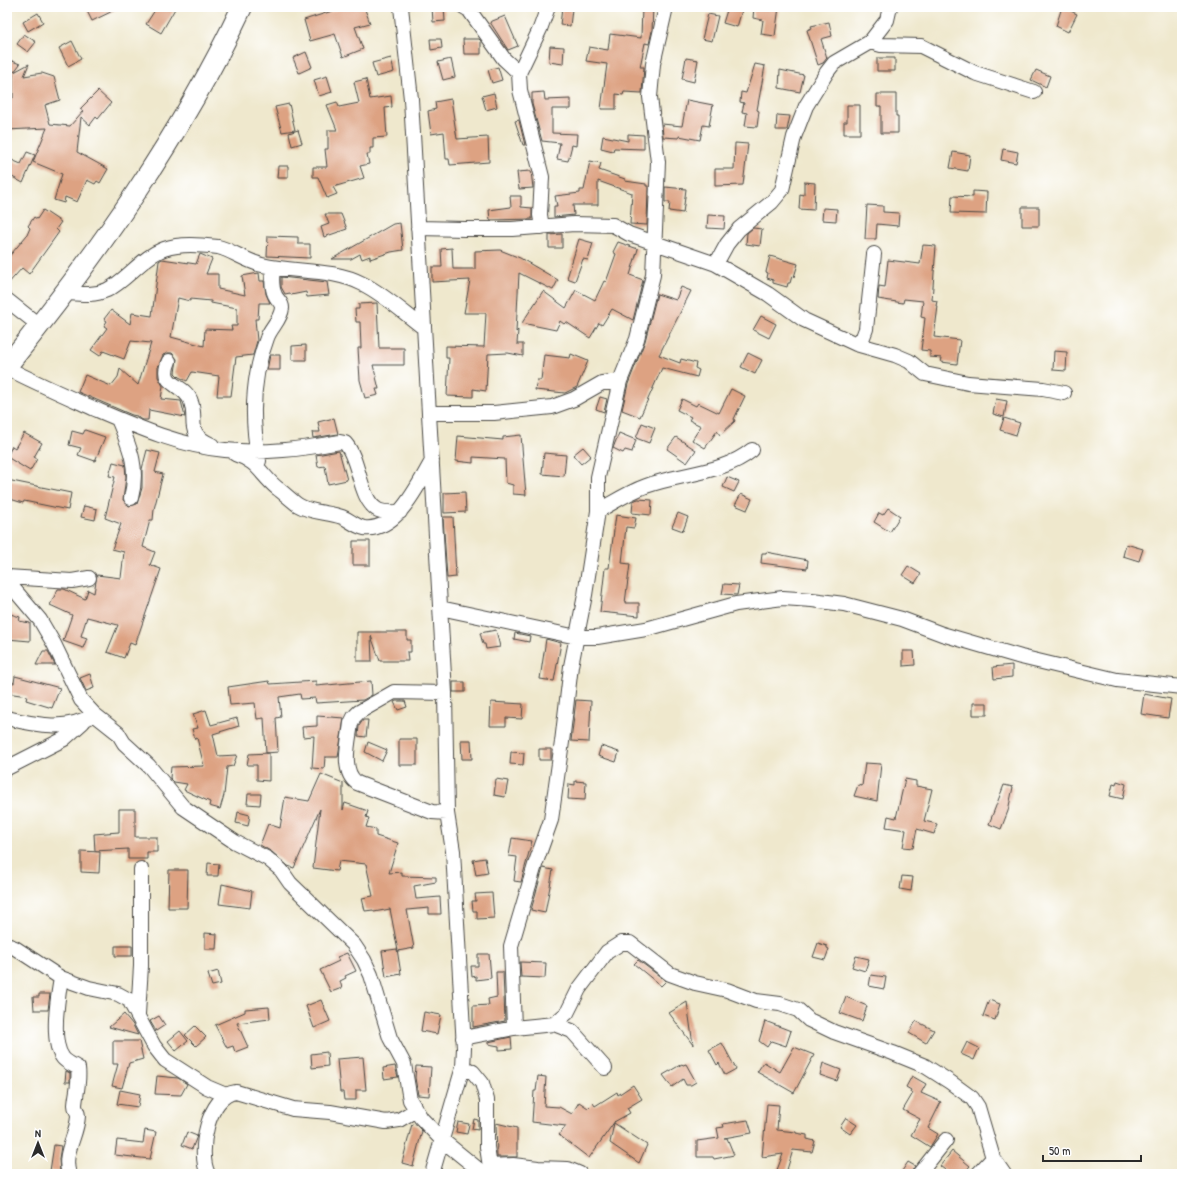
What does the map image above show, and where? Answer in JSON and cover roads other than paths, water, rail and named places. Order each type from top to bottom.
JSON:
[{"type":"highway","points":[[7,367],[66,293],[129,203],[172,136],[221,50],[242,7]]},
{"type":"street","points":[[401,7],[411,99],[445,693],[447,813],[453,851],[463,1038],[463,1067],[432,1174]]},
{"type":"street","points":[[464,7],[469,10],[504,59],[519,73]]},
{"type":"street","points":[[542,227],[540,215],[542,177],[520,90],[519,73],[540,29],[548,7]]},
{"type":"street","points":[[514,1028],[511,946],[535,865],[551,820],[571,666],[598,511],[598,477],[620,381],[637,339],[653,275],[658,162],[650,97],[653,64],[666,7]]},
{"type":"street","points":[[716,264],[727,244],[739,229],[772,202],[782,190],[794,137],[806,106],[827,72],[834,63],[870,42],[887,20],[890,7]]},
{"type":"street","points":[[870,42],[881,45],[921,46],[975,73],[1034,92]]},
{"type":"street","points":[[418,228],[465,229],[542,227],[574,224],[613,225],[629,234],[716,264],[768,294],[804,320],[856,344],[895,355],[909,362],[925,374],[968,383],[1043,389],[1064,393]]},
{"type":"street","points":[[66,293],[90,294],[108,290],[148,258],[164,250],[192,244],[218,248],[248,262],[273,268],[338,276],[361,283],[371,288],[424,328]]},
{"type":"street","points":[[856,344],[863,337],[866,329],[874,254]]},
{"type":"street","points":[[261,470],[253,400],[257,375],[267,337],[275,325],[282,308],[281,303],[274,292],[273,268]]},
{"type":"street","points":[[7,300],[40,326]]},
{"type":"street","points":[[169,361],[166,373],[174,386],[184,391],[191,401],[194,430],[200,438],[250,461],[261,470],[270,483],[299,506],[344,518],[354,525],[365,528],[375,527],[389,522],[400,512],[432,461]]},
{"type":"street","points":[[7,367],[118,419],[165,437],[224,450],[258,452],[303,449],[340,442],[345,443],[352,453],[369,502],[378,510],[400,512]]},
{"type":"street","points":[[429,413],[494,413],[552,407],[574,399],[602,383],[620,381]]},
{"type":"street","points":[[118,419],[135,464],[135,485],[131,498]]},
{"type":"street","points":[[598,511],[624,495],[646,486],[734,462],[752,450]]},
{"type":"street","points":[[7,577],[72,581],[89,578]]},
{"type":"street","points":[[7,581],[40,620],[54,644],[82,700],[88,718]]},
{"type":"street","points":[[440,608],[577,637],[597,637],[646,629],[736,604],[783,598],[812,600],[844,604],[902,619],[942,634],[1013,655],[1110,678],[1182,687]]},
{"type":"street","points":[[445,693],[394,692],[359,712],[351,723],[347,763],[348,774],[357,783],[432,812],[447,813]]},
{"type":"street","points":[[7,718],[41,725],[62,725],[88,718],[118,733],[124,743],[158,776],[183,807],[235,842],[268,859],[280,870],[290,883],[354,945],[364,960],[371,974],[390,1038],[404,1064],[410,1100],[421,1118],[442,1140],[488,1171],[513,1165],[568,1169],[580,1174]]},
{"type":"street","points":[[7,768],[64,738],[88,718]]},
{"type":"street","points":[[138,1015],[141,966],[141,869]]},
{"type":"street","points":[[554,1024],[567,1013],[579,989],[607,952],[621,943],[630,943],[670,974],[696,983],[727,990],[744,998],[780,1004],[798,1010],[809,1020],[834,1032],[894,1053],[924,1066],[972,1098],[978,1107],[993,1158],[1004,1174]]},
{"type":"street","points":[[7,945],[15,948],[61,978],[89,988],[123,996],[130,1000],[154,1046],[165,1060],[201,1084],[226,1095]]},
{"type":"street","points":[[61,978],[56,1012],[57,1047],[62,1058],[78,1068],[79,1075],[75,1105],[78,1116],[68,1152],[66,1166],[69,1174]]},
{"type":"street","points":[[463,1038],[514,1028],[554,1024],[572,1031],[605,1068]]},
{"type":"street","points":[[463,1067],[473,1072],[482,1084],[487,1100],[488,1171]]},
{"type":"street","points":[[208,1174],[203,1154],[204,1139],[212,1114],[226,1095],[236,1092],[293,1109],[330,1112],[386,1122],[399,1120],[416,1110]]},
{"type":"street","points":[[919,1174],[946,1140]]},
{"type":"street","points":[[978,1174],[993,1158]]}]
